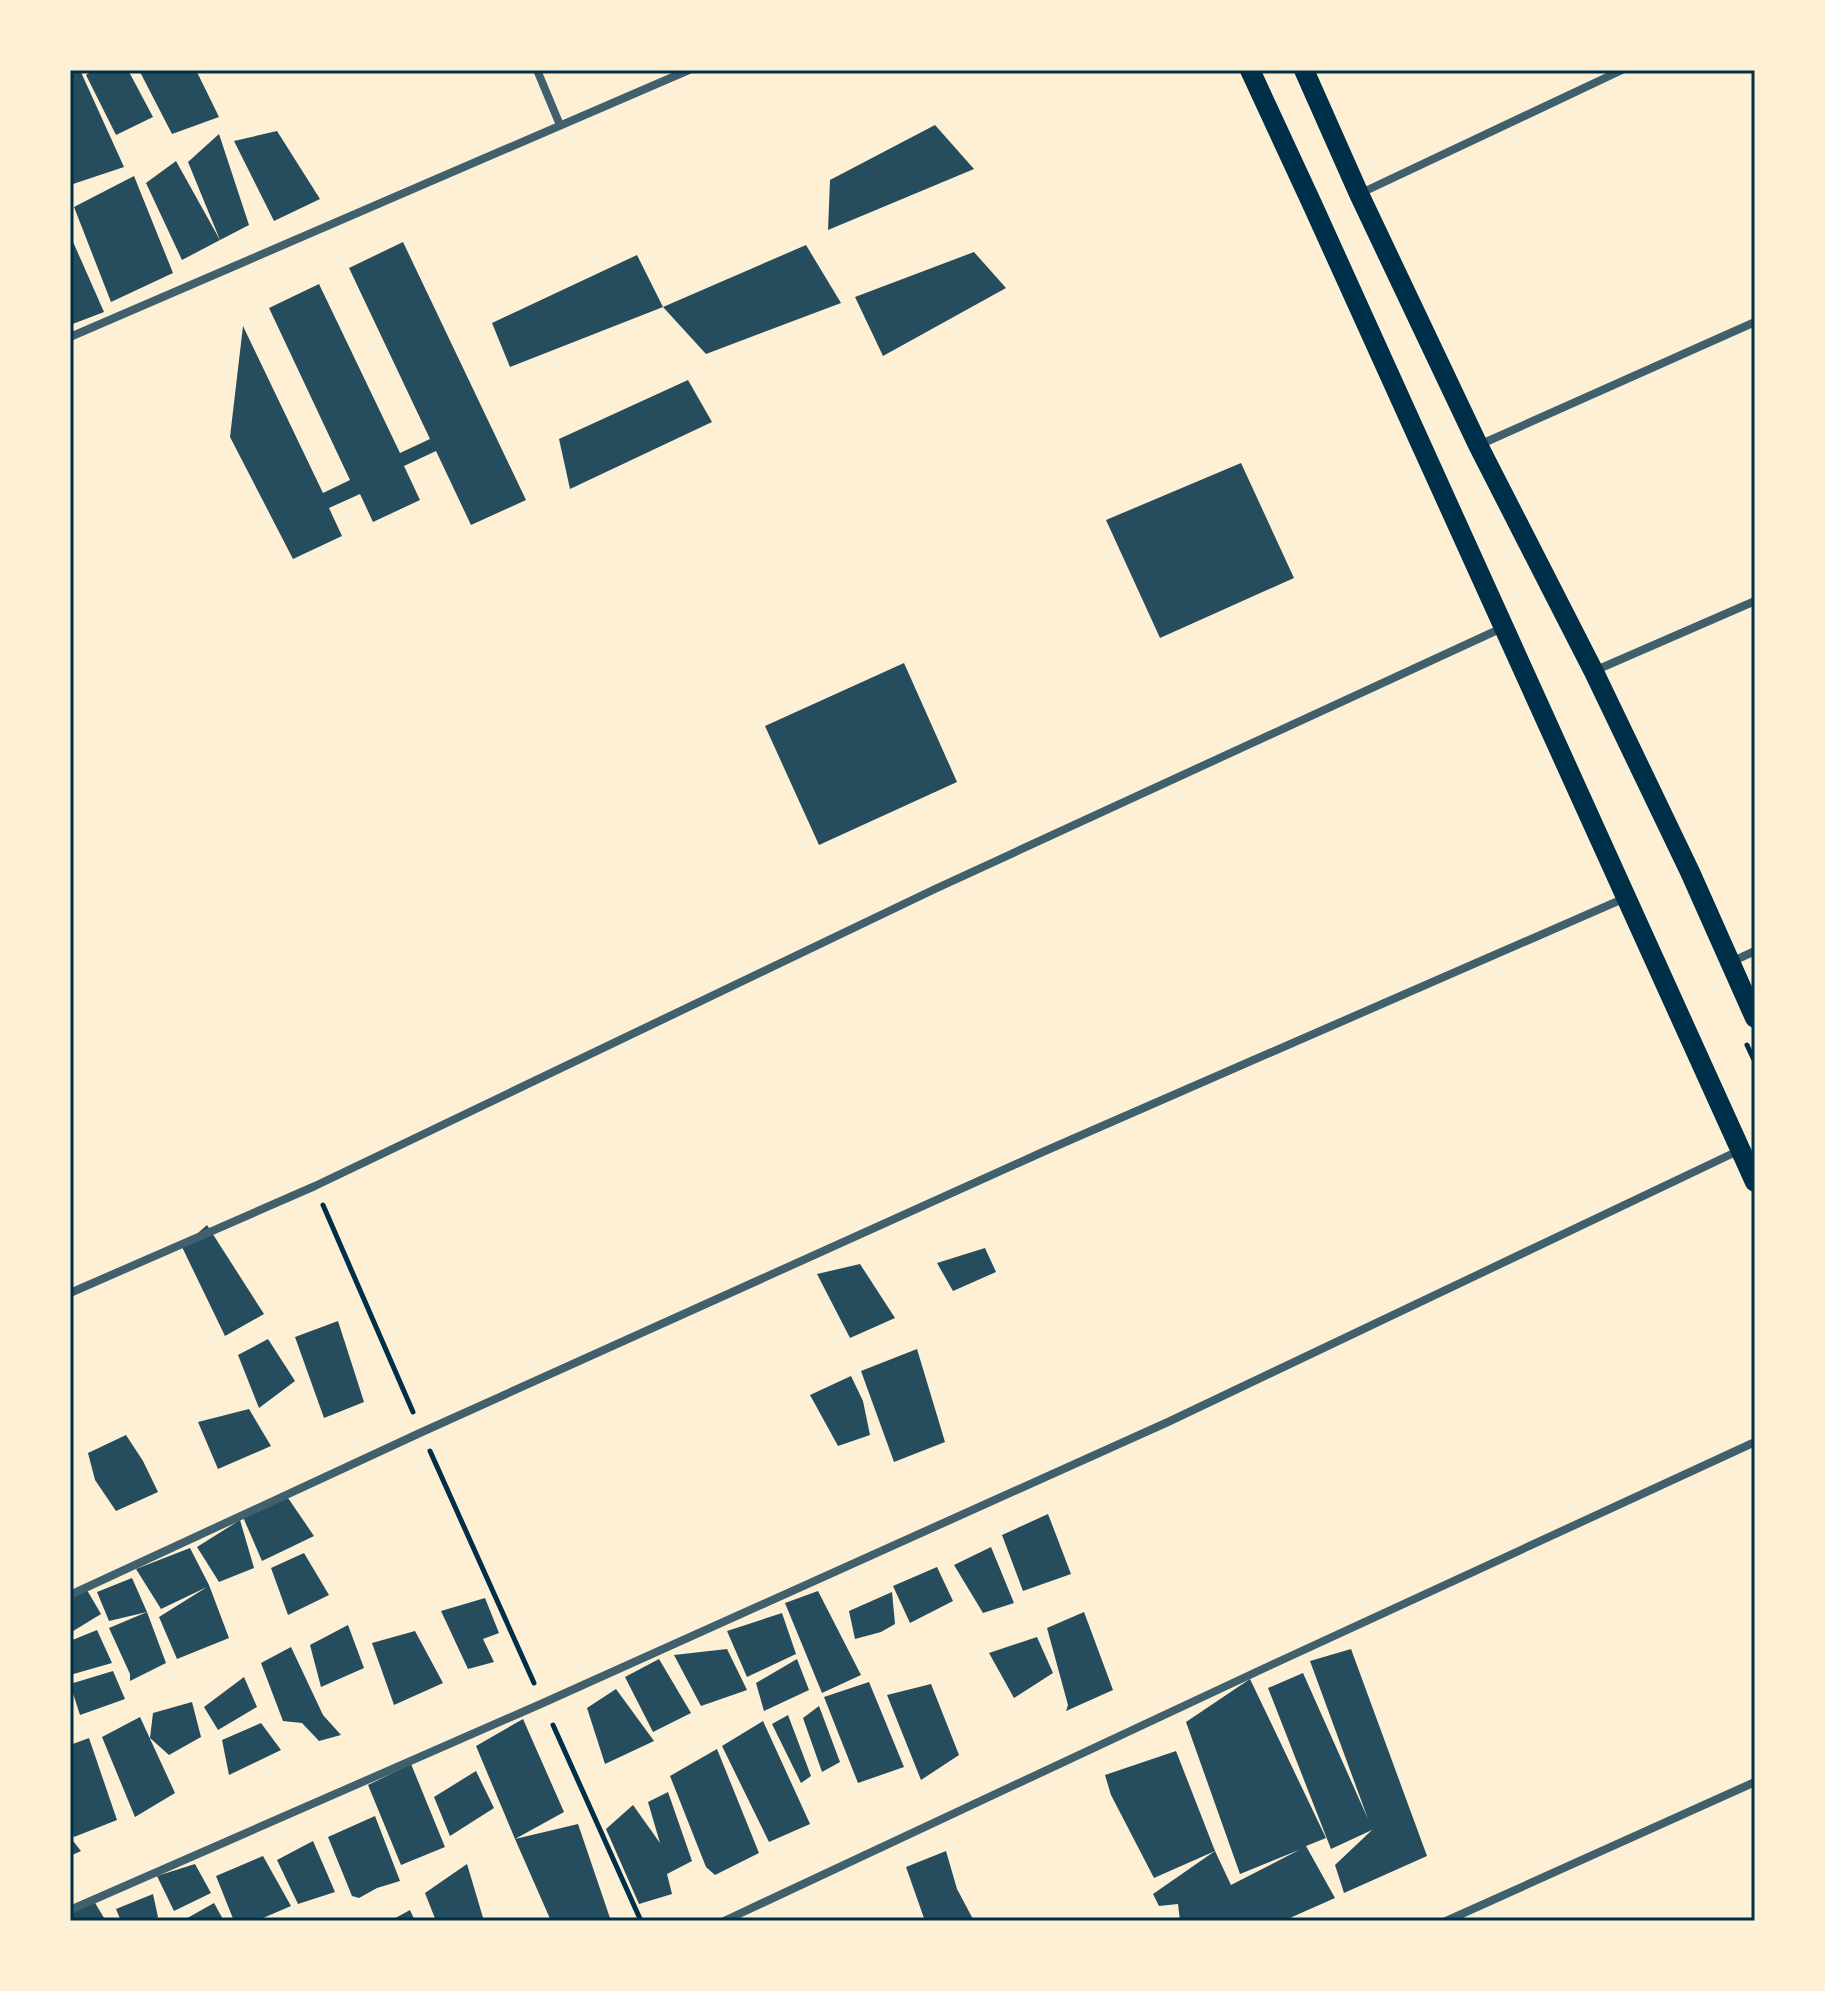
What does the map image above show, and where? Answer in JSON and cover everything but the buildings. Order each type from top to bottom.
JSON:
[{"type":"main road","points":[[1250,70],[1755,1182]]},
{"type":"main road","points":[[1304,70],[1478,445],[1594,672],[1690,872],[1755,1018]]},
{"type":"street","points":[[537,70],[560,125]]},
{"type":"street","points":[[70,337],[689,70]]},
{"type":"street","points":[[1359,194],[1622,70]]},
{"type":"street","points":[[1478,445],[1755,322]]},
{"type":"street","points":[[1594,672],[1755,601]]},
{"type":"street","points":[[70,1293],[315,1186],[935,889],[1503,627]]},
{"type":"street","points":[[70,1595],[1045,1151],[1626,898]]},
{"type":"street","points":[[1730,962],[1755,951]]},
{"type":"street","points":[[70,1910],[543,1703],[1168,1422],[1740,1150]]},
{"type":"street","points":[[724,1921],[1755,1442]]},
{"type":"street","points":[[1446,1921],[1755,1782]]},
{"type":"path","points":[[543,1703],[641,1921]]}]
